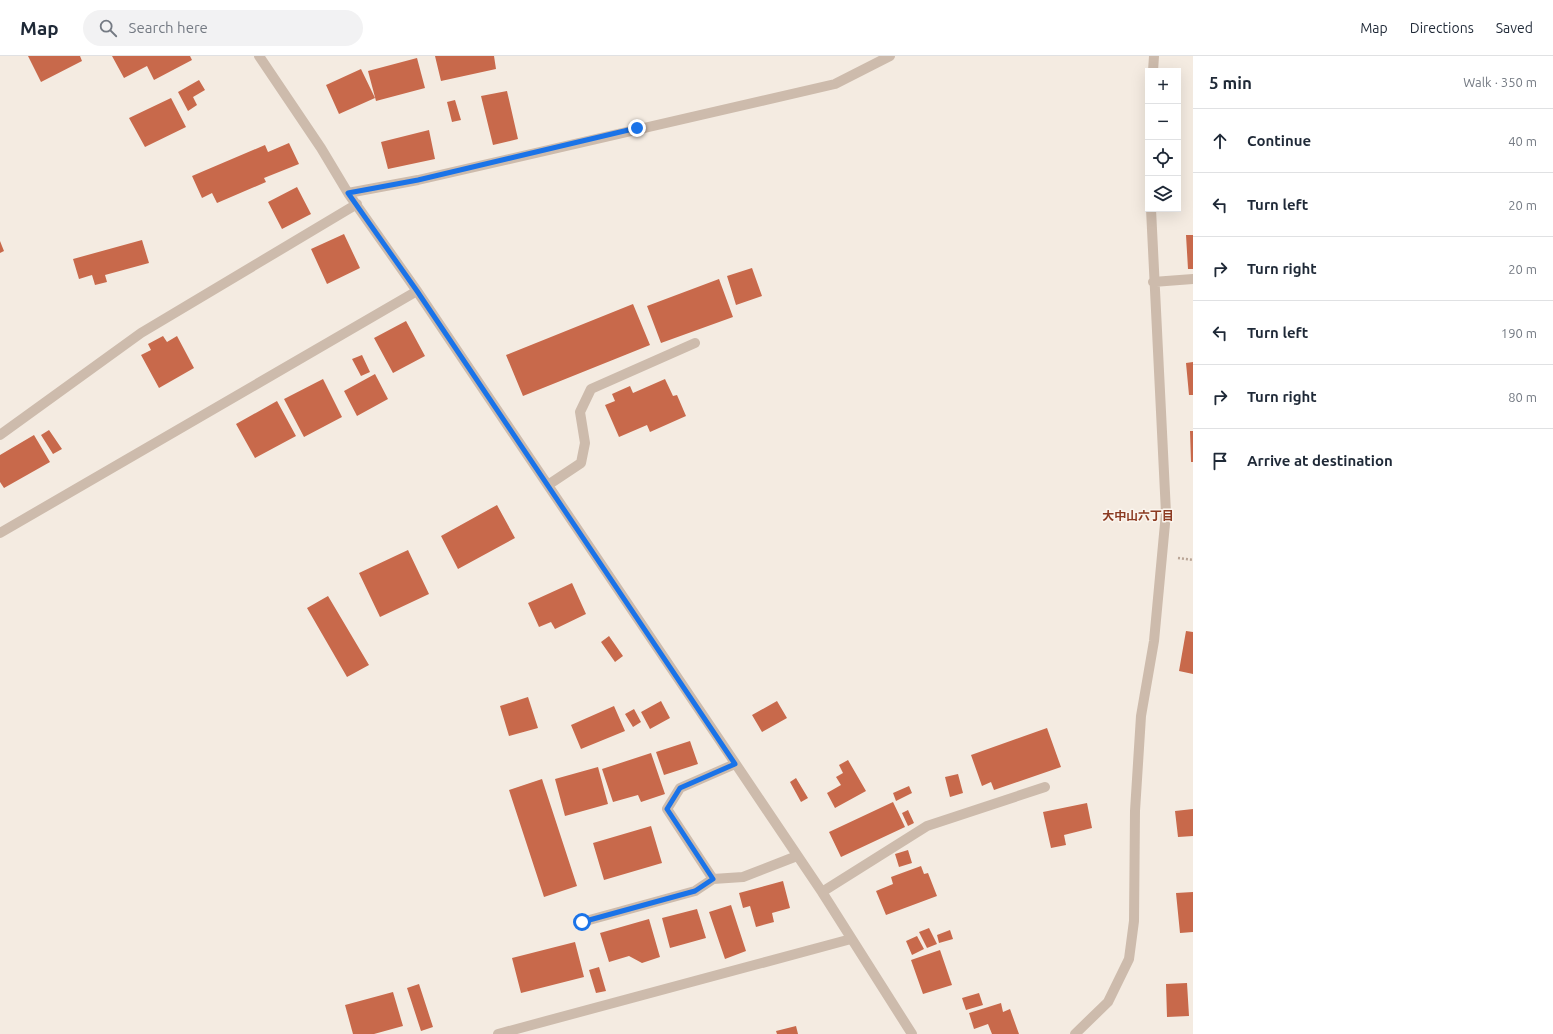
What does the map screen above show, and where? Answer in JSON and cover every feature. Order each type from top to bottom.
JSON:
[{"type":"street","points":[[259,56],[321,148],[348,193],[417,291],[822,892],[912,1034]]},
{"type":"street","points":[[348,193],[418,180],[835,84],[890,56]]},
{"type":"street","points":[[1153,68],[1154,56]]},
{"type":"street","points":[[0,435],[141,333],[357,204]]},
{"type":"street","points":[[1075,1034],[1108,1002],[1129,959],[1134,921],[1135,812],[1141,716],[1154,641],[1166,513],[1153,282],[1151,212]]},
{"type":"street","points":[[1153,282],[1193,279]]},
{"type":"street","points":[[0,533],[417,291]]},
{"type":"street","points":[[548,485],[581,463],[586,444],[580,412],[591,389],[696,343]]},
{"type":"street","points":[[713,879],[667,809],[680,788],[735,764]]},
{"type":"street","points":[[822,892],[927,826],[1045,788]]},
{"type":"street","points":[[582,922],[695,891],[713,879],[743,877],[797,856]]},
{"type":"street","points":[[498,1034],[852,939]]},
{"type":"building","points":[[28,56],[80,56],[82,61],[41,82]]},
{"type":"building","points":[[112,56],[190,56],[192,60],[154,80],[147,66],[124,78]]},
{"type":"building","points":[[435,56],[494,56],[496,69],[441,81]]},
{"type":"building","points":[[417,58],[425,88],[376,101],[368,71]]},
{"type":"building","points":[[361,69],[375,98],[339,114],[326,85]]},
{"type":"building","points":[[199,80],[205,90],[193,97],[197,105],[188,111],[178,92]]},
{"type":"building","points":[[507,91],[518,139],[493,145],[481,96]]},
{"type":"building","points":[[171,98],[186,127],[145,147],[129,118]]},
{"type":"building","points":[[455,100],[461,120],[452,122],[447,102]]},
{"type":"building","points":[[429,130],[435,159],[388,169],[381,142]]},
{"type":"building","points":[[289,143],[299,164],[264,178],[266,182],[217,203],[212,193],[202,198],[192,176],[265,145],[268,152]]},
{"type":"building","points":[[297,187],[311,214],[282,229],[268,202]]},
{"type":"building","points":[[344,234],[360,268],[327,284],[311,249]]},
{"type":"building","points":[[1186,235],[1193,235],[1193,269],[1188,269]]},
{"type":"building","points":[[142,240],[149,263],[105,275],[107,282],[95,285],[92,275],[79,279],[73,259]]},
{"type":"building","points":[[0,241],[4,251],[0,253]]},
{"type":"building","points":[[752,268],[762,296],[736,305],[727,276]]},
{"type":"building","points":[[719,279],[733,317],[661,343],[647,306]]},
{"type":"building","points":[[633,304],[650,345],[523,396],[506,355]]},
{"type":"building","points":[[406,321],[425,356],[393,373],[374,338]]},
{"type":"building","points":[[163,336],[167,342],[177,336],[194,368],[159,388],[141,355],[151,350],[148,344]]},
{"type":"building","points":[[362,355],[370,372],[361,376],[352,359]]},
{"type":"building","points":[[1193,362],[1193,395],[1189,395],[1186,363]]},
{"type":"building","points":[[375,374],[388,399],[357,416],[344,391]]},
{"type":"building","points":[[323,379],[342,417],[304,437],[284,399]]},
{"type":"building","points":[[665,379],[673,396],[677,395],[686,416],[650,432],[647,425],[619,437],[605,405],[615,401],[612,394],[630,386],[633,393]]},
{"type":"building","points":[[277,401],[296,436],[255,458],[236,424]]},
{"type":"building","points":[[49,430],[62,449],[53,454],[41,435]]},
{"type":"building","points":[[1190,431],[1193,431],[1193,462],[1191,462]]},
{"type":"building","points":[[34,435],[50,462],[4,488],[0,482],[0,455]]},
{"type":"building","points":[[497,505],[515,538],[458,569],[441,536]]},
{"type":"building","points":[[408,550],[429,594],[380,617],[359,573]]},
{"type":"building","points":[[572,583],[586,614],[555,629],[551,622],[539,627],[528,603]]},
{"type":"building","points":[[328,596],[369,665],[347,677],[307,608]]},
{"type":"building","points":[[1186,631],[1193,632],[1193,674],[1179,671]]},
{"type":"building","points":[[609,636],[623,656],[615,662],[601,642]]},
{"type":"building","points":[[528,697],[538,728],[509,736],[500,706]]},
{"type":"building","points":[[661,701],[670,718],[650,729],[641,712]]},
{"type":"building","points":[[777,701],[787,718],[762,732],[752,715]]},
{"type":"building","points":[[614,706],[625,731],[581,749],[571,725]]},
{"type":"building","points":[[634,709],[641,722],[633,727],[625,714]]},
{"type":"building","points":[[1047,728],[1061,767],[994,790],[991,782],[982,786],[971,755]]},
{"type":"building","points":[[690,741],[698,764],[664,775],[656,752]]},
{"type":"building","points":[[651,753],[665,794],[641,802],[638,795],[613,802],[602,769]]},
{"type":"building","points":[[848,760],[866,791],[835,808],[827,793],[841,785],[836,777],[843,773],[839,765]]},
{"type":"building","points":[[598,767],[608,804],[565,816],[555,779]]},
{"type":"building","points":[[958,774],[963,793],[950,797],[945,777]]},
{"type":"building","points":[[796,778],[808,798],[801,802],[790,782]]},
{"type":"building","points":[[542,779],[577,886],[544,897],[509,790]]},
{"type":"building","points":[[909,786],[912,793],[896,801],[893,793]]},
{"type":"building","points":[[893,802],[905,827],[841,857],[829,832]]},
{"type":"building","points":[[1087,803],[1092,828],[1064,835],[1066,845],[1051,848],[1043,812]]},
{"type":"building","points":[[1193,809],[1193,836],[1178,837],[1175,811]]},
{"type":"building","points":[[908,810],[914,823],[908,826],[902,813]]},
{"type":"building","points":[[651,826],[662,863],[604,880],[593,843]]},
{"type":"building","points":[[908,850],[912,863],[899,867],[895,854]]},
{"type":"building","points":[[921,866],[924,874],[928,873],[937,896],[886,915],[876,891],[893,884],[891,877]]},
{"type":"building","points":[[783,881],[790,908],[772,913],[774,922],[756,927],[750,906],[743,908],[739,893]]},
{"type":"building","points":[[1193,892],[1193,932],[1180,933],[1176,893]]},
{"type":"building","points":[[731,905],[746,951],[725,959],[709,912]]},
{"type":"building","points":[[697,909],[706,938],[670,948],[662,918]]},
{"type":"building","points":[[649,919],[660,957],[642,963],[629,956],[609,962],[600,933]]},
{"type":"building","points":[[929,928],[937,944],[927,948],[919,932]]},
{"type":"building","points":[[950,930],[953,939],[939,943],[937,935]]},
{"type":"building","points":[[917,936],[924,949],[912,955],[906,941]]},
{"type":"building","points":[[575,942],[584,977],[521,993],[512,958]]},
{"type":"building","points":[[940,950],[952,985],[923,994],[911,960]]},
{"type":"building","points":[[599,967],[606,991],[596,993],[589,970]]},
{"type":"building","points":[[1187,983],[1189,1016],[1167,1017],[1166,984]]},
{"type":"building","points":[[419,984],[433,1027],[421,1031],[407,988]]},
{"type":"building","points":[[393,992],[403,1026],[374,1034],[353,1034],[345,1005]]},
{"type":"building","points":[[979,993],[983,1005],[966,1010],[962,998]]},
{"type":"building","points":[[1001,1003],[1003,1012],[1010,1009],[1019,1034],[992,1034],[988,1024],[974,1029],[969,1013]]},
{"type":"building","points":[[796,1026],[798,1034],[777,1034],[776,1031]]},
{"type":"district","name":"大中山六丁目","points":[[1138,515]]},
{"type":"route","points":[[582,922],[695,891],[713,879],[667,809],[680,788],[735,764],[417,291],[348,193],[418,180],[637,128]]}]
